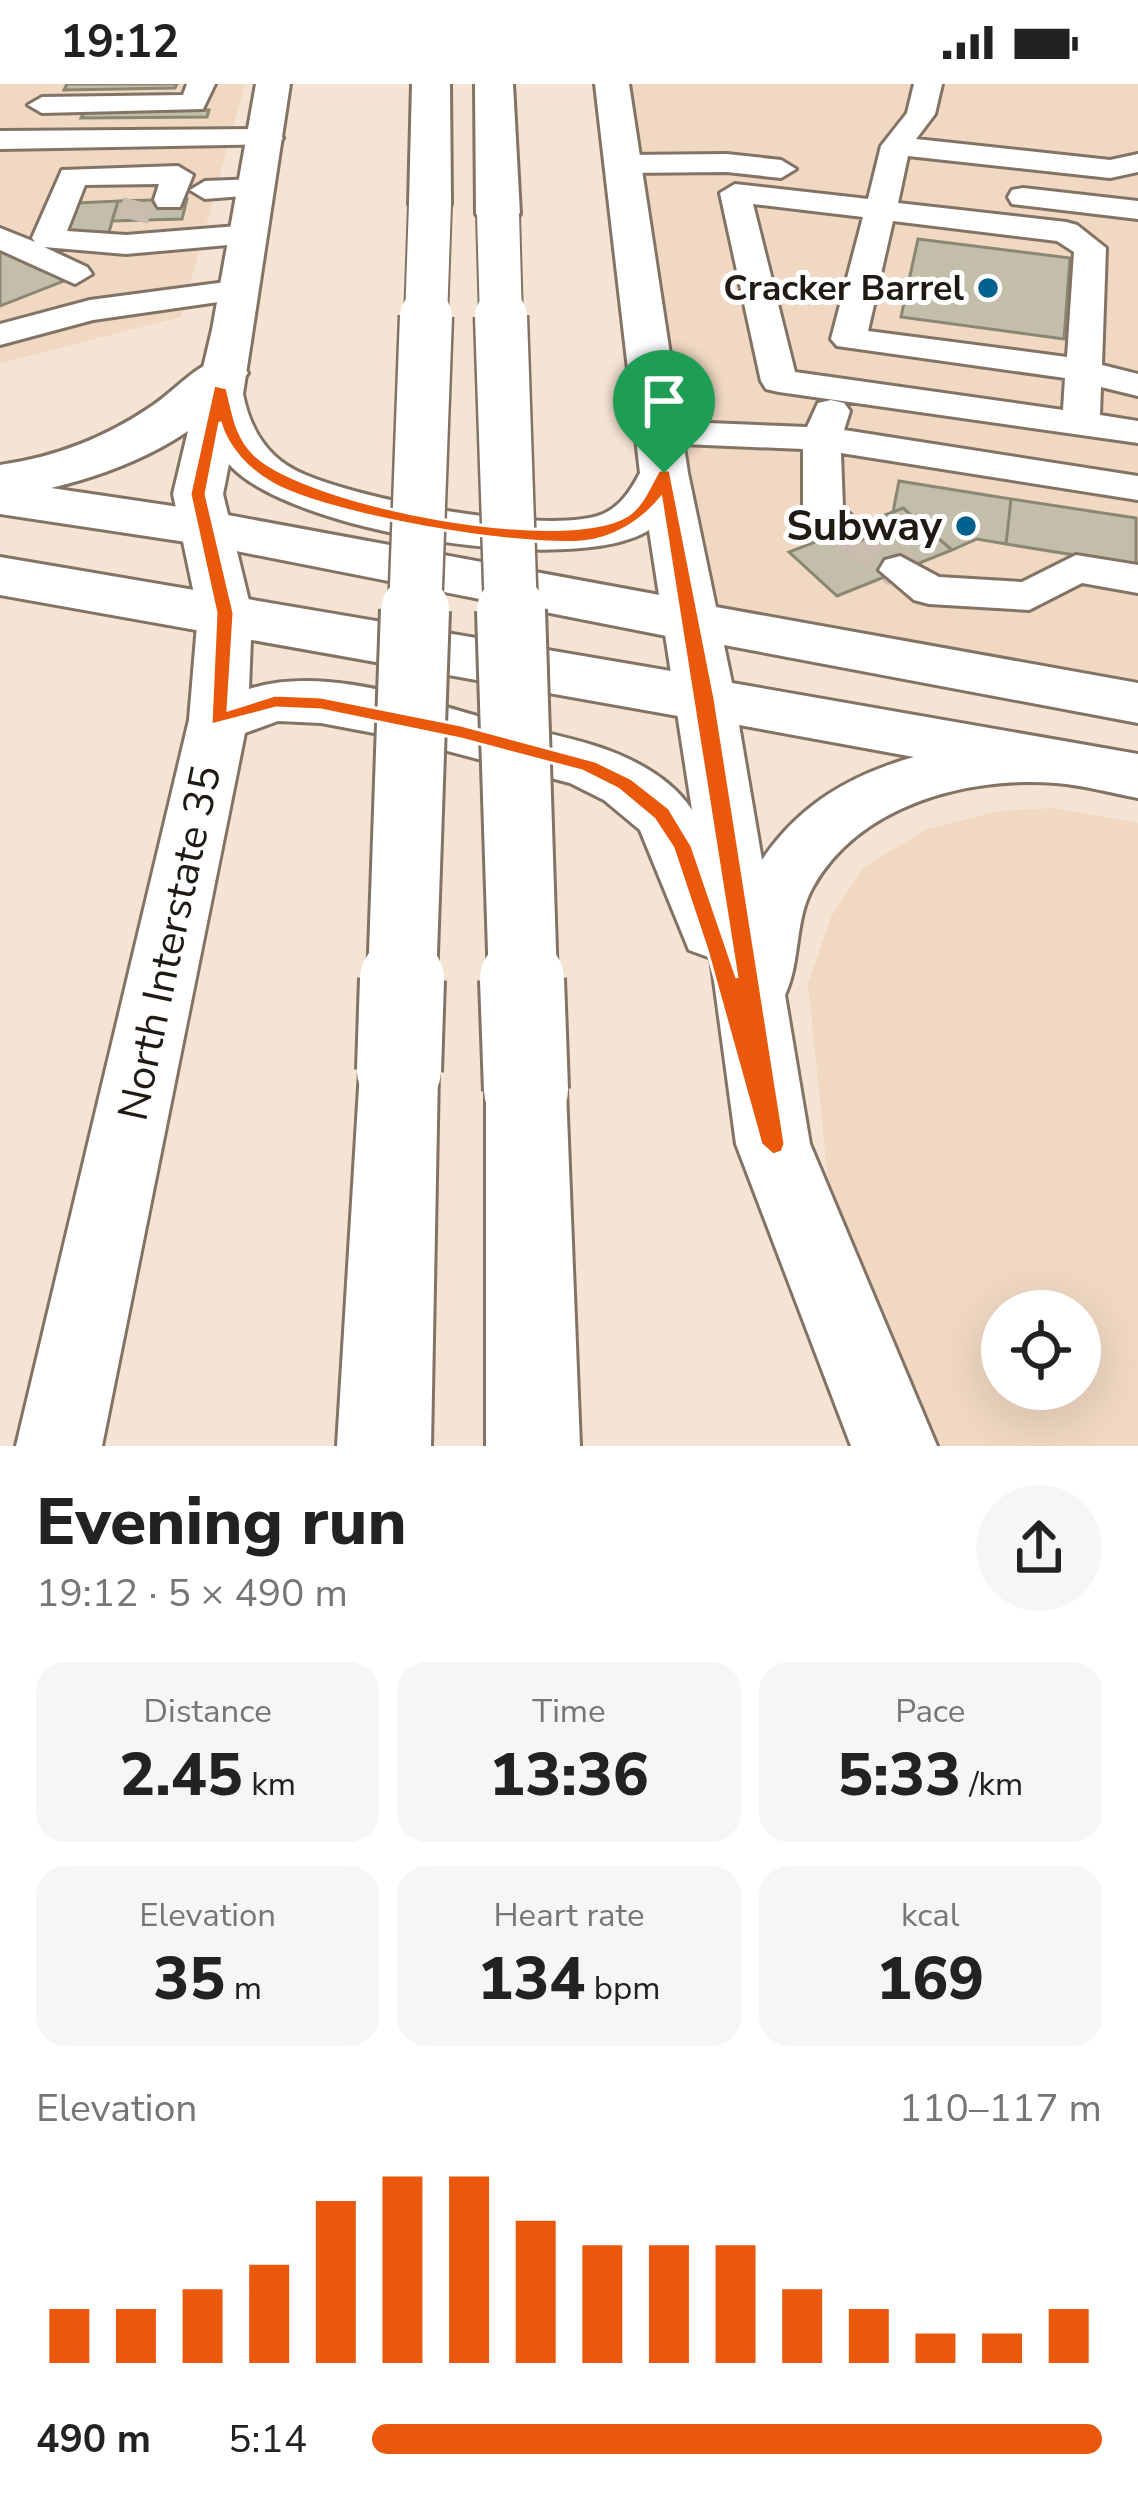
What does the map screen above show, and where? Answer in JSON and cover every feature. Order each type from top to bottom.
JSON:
[{"type":"highway","points":[[385,1446],[431,84]]},
{"type":"highway","points":[[494,84],[533,1446]]},
{"type":"highway","points":[[0,481],[68,467],[117,448],[163,425],[221,381]]},
{"type":"highway","points":[[0,497],[206,528],[692,621]]},
{"type":"highway","points":[[0,576],[706,699]]},
{"type":"main road","name":"North Interstate 35","points":[[58,1446],[218,720],[225,613],[198,494],[241,290],[273,84]]},
{"type":"main road","points":[[612,84],[662,453],[706,699],[773,1144]]},
{"type":"main road","points":[[221,381],[231,436],[247,457],[276,479],[311,495],[401,516],[528,535],[585,536],[634,518],[653,496],[662,453]]},
{"type":"main road","points":[[692,621],[1138,703]]},
{"type":"main road","points":[[706,699],[1138,776]]},
{"type":"main road","points":[[218,720],[275,701],[321,704],[461,732],[588,766],[625,784],[662,814],[682,846],[718,950],[773,1144],[894,1446]]},
{"type":"main road","points":[[751,1016],[766,935],[786,875],[821,831],[855,803],[946,768],[1064,761]]},
{"type":"street","points":[[13,140],[47,94],[194,103],[201,84]]},
{"type":"street","points":[[928,84],[921,113],[896,146],[849,339],[1083,371],[1138,385]]},
{"type":"street","points":[[13,140],[268,138]]},
{"type":"street","points":[[161,211],[189,139]]},
{"type":"street","points":[[896,146],[1110,169],[1138,163]]},
{"type":"street","points":[[624,164],[727,163],[1066,232],[1090,248],[1081,424]]},
{"type":"street","points":[[161,211],[259,188]]},
{"type":"street","points":[[1138,210],[885,195],[735,193],[778,381],[1138,432]]},
{"type":"street","points":[[161,211],[250,235]]},
{"type":"street","points":[[0,238],[133,303]]},
{"type":"street","points":[[0,334],[133,303],[241,290]]},
{"type":"street","points":[[837,389],[822,439],[823,512],[847,530]]},
{"type":"street","points":[[662,453],[725,431],[822,439],[1138,488]]},
{"type":"street","points":[[900,570],[929,590],[1029,596],[1076,568],[1138,579]]},
{"type":"shaded area","points":[[0,84],[245,84],[181,317],[0,363],[0,145],[8,129],[0,128]]},
{"type":"shaded area","points":[[612,84],[1138,84],[1138,703],[692,621]]},
{"type":"shaded area","points":[[1054,808],[1138,823],[1138,1446],[855,1446],[808,984],[831,917],[863,868],[925,830],[999,811]]},
{"type":"building","points":[[67,84],[177,84],[175,88],[64,90]]},
{"type":"building","points":[[209,110],[207,117],[81,118],[85,111]]},
{"type":"building","points":[[187,199],[182,219],[112,221],[118,201]]},
{"type":"building","points":[[118,201],[109,232],[66,233],[77,203]]},
{"type":"building","name":"Cracker Barrel","points":[[918,239],[1070,258],[1064,339],[901,317]]},
{"type":"building","points":[[8,243],[64,281],[0,306],[0,246]]},
{"type":"building","name":"Subway","points":[[899,481],[1011,499],[1006,544],[977,539],[952,550],[903,508],[893,512]]},
{"type":"building","points":[[1011,499],[1136,518],[1136,565],[1006,544]]},
{"type":"building","points":[[903,508],[952,550],[837,596],[789,552]]},
{"type":"tunnel","points":[[133,220],[138,201]]},
{"type":"tunnel","points":[[847,530],[900,570]]},
{"type":"place","name":"Cracker Barrel","points":[[988,288]]},
{"type":"place","name":"Subway","points":[[966,526]]},
{"type":"route","points":[[219,388],[231,436],[247,457],[276,479],[311,495],[401,516],[528,535],[585,536],[613,530],[634,518],[653,496],[664,473],[706,699],[773,1144],[718,950],[682,846],[662,814],[625,784],[588,766],[461,732],[321,704],[275,701],[218,720],[225,613],[198,494],[219,388]]}]
